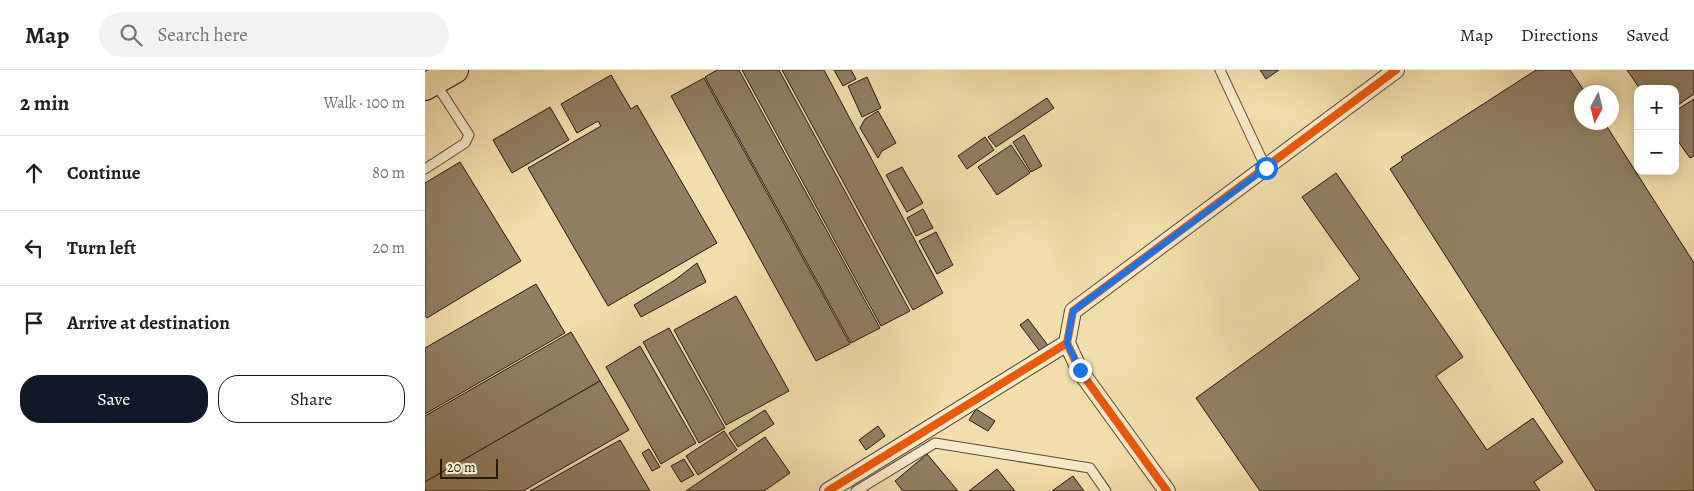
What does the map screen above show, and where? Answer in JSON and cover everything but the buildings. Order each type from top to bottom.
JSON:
[{"type":"street","points":[[1167,491],[1080,370],[1067,343],[1073,311],[1395,70]]},
{"type":"street","points":[[828,491],[1067,343]]},
{"type":"lane","points":[[1220,70],[1266,168]]},
{"type":"lane","points":[[425,169],[465,143],[469,134],[438,79]]},
{"type":"lane","points":[[856,491],[935,443],[1090,468],[1106,491]]},
{"type":"cycle path","points":[[1167,491],[1080,371],[1067,343],[1073,311],[1396,70]]},
{"type":"cycle path","points":[[828,491],[1067,343]]},
{"type":"route","points":[[1080,370],[1067,343],[1073,311],[1266,168]]}]
